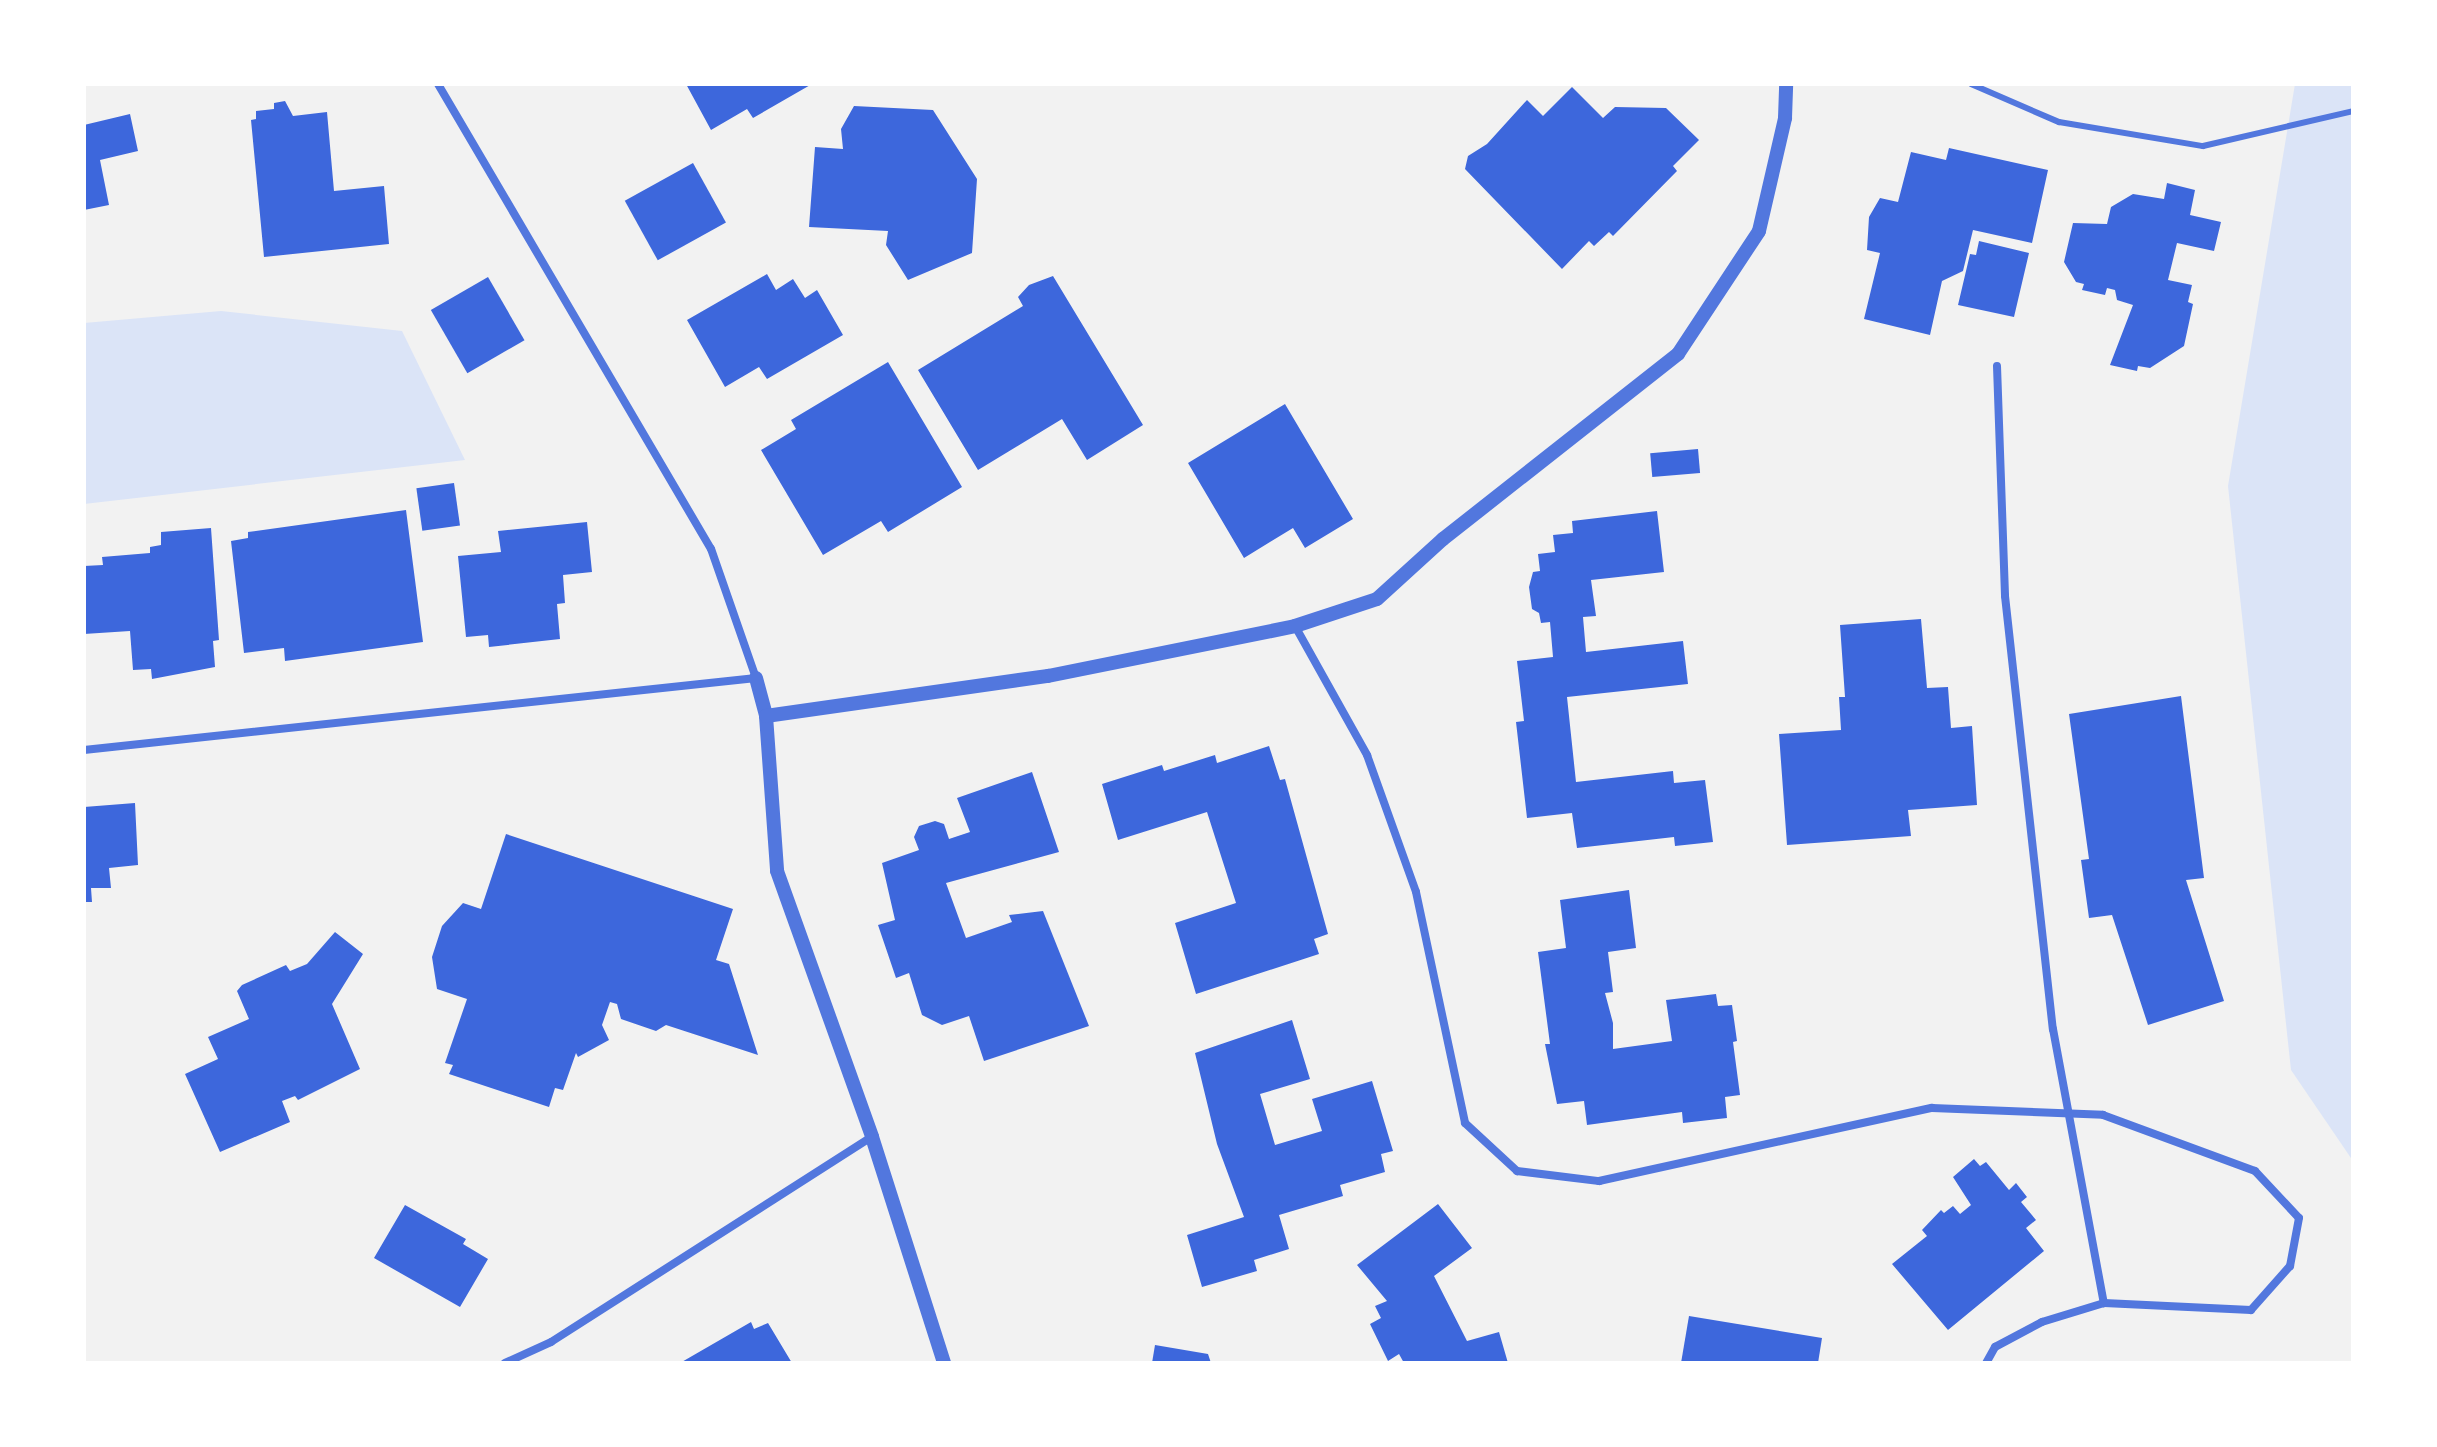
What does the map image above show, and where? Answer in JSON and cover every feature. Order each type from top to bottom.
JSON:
[{"type":"street","points":[[438,84],[711,549],[766,716],[777,871],[872,1137],[944,1363]]},
{"type":"street","points":[[766,716],[1048,676],[1295,626],[1377,599],[1443,539],[1678,354],[1759,231],[1785,118],[1786,84]]},
{"type":"street","points":[[1997,366],[2005,596],[2053,1029],[2104,1303]]},
{"type":"street","points":[[1295,626],[1367,755],[1416,892],[1465,1123],[1517,1171],[1599,1181],[1932,1108],[2103,1115],[2255,1171],[2299,1218],[2290,1266],[2251,1310],[2104,1303],[2042,1322],[1995,1347],[1986,1363]]},
{"type":"street","points":[[84,750],[756,678]]},
{"type":"street","points":[[505,1363],[551,1342],[872,1137]]},
{"type":"lane","points":[[1971,84],[2059,122],[2203,146],[2353,111]]},
{"type":"shaded area","points":[[2295,84],[2353,84],[2353,1161],[2291,1070],[2228,486]]},
{"type":"shaded area","points":[[221,311],[402,331],[465,460],[84,504],[84,323]]},
{"type":"building","points":[[686,84],[812,84],[753,118],[747,109],[711,130]]},
{"type":"building","points":[[1572,87],[1603,118],[1615,107],[1666,108],[1699,140],[1673,166],[1677,171],[1613,236],[1609,232],[1594,246],[1589,241],[1562,269],[1465,169],[1468,156],[1487,144],[1527,100],[1543,116]]},
{"type":"building","points":[[285,101],[293,116],[327,112],[334,191],[384,186],[389,244],[264,257],[251,120],[256,119],[256,111],[274,109],[274,103]]},
{"type":"building","points":[[854,106],[933,110],[977,179],[972,253],[908,280],[886,245],[888,231],[809,227],[815,147],[843,149],[841,129]]},
{"type":"building","points":[[130,114],[138,151],[100,160],[109,205],[84,210],[84,125]]},
{"type":"building","points":[[1949,148],[2048,170],[2032,243],[1973,230],[1963,271],[1942,281],[1930,335],[1864,319],[1880,253],[1867,250],[1869,217],[1880,198],[1898,202],[1911,152],[1946,160]]},
{"type":"building","points":[[693,163],[726,222],[658,260],[625,201]]},
{"type":"building","points":[[2167,183],[2195,190],[2190,215],[2221,222],[2214,251],[2177,243],[2168,280],[2192,285],[2188,302],[2193,304],[2184,346],[2150,368],[2138,366],[2137,371],[2110,365],[2133,305],[2117,300],[2115,290],[2107,288],[2105,295],[2082,290],[2084,284],[2076,282],[2064,262],[2073,223],[2107,224],[2111,207],[2133,194],[2164,199]]},
{"type":"building","points":[[1979,241],[2029,253],[2014,317],[1958,305],[1970,254],[1976,255]]},
{"type":"building","points":[[767,274],[776,290],[793,279],[805,298],[817,290],[843,335],[767,379],[759,367],[725,387],[687,320]]},
{"type":"building","points":[[1053,276],[1143,425],[1087,460],[1062,419],[978,470],[918,370],[1023,306],[1018,297],[1029,285]]},
{"type":"building","points":[[488,277],[524,340],[467,373],[431,310]]},
{"type":"building","points":[[888,362],[962,487],[888,532],[881,521],[823,555],[761,450],[796,429],[791,420]]},
{"type":"building","points":[[1285,404],[1353,519],[1305,548],[1293,528],[1244,558],[1188,463]]},
{"type":"building","points":[[1698,449],[1700,473],[1652,477],[1650,453]]},
{"type":"building","points":[[454,483],[460,526],[422,531],[416,488]]},
{"type":"building","points":[[406,510],[423,642],[285,661],[284,648],[244,653],[231,541],[248,538],[248,532]]},
{"type":"building","points":[[1657,511],[1664,572],[1591,580],[1596,616],[1583,617],[1586,652],[1683,641],[1688,684],[1567,697],[1576,782],[1673,771],[1674,783],[1705,780],[1713,842],[1675,846],[1674,837],[1577,848],[1572,813],[1527,818],[1516,722],[1524,721],[1517,661],[1553,657],[1550,622],[1541,623],[1539,613],[1532,609],[1529,587],[1533,572],[1540,571],[1538,554],[1555,552],[1553,535],[1573,533],[1572,521]]},
{"type":"building","points":[[587,522],[592,572],[563,575],[565,603],[557,604],[560,639],[489,647],[488,635],[466,637],[458,556],[501,552],[498,531]]},
{"type":"building","points":[[211,528],[219,640],[213,641],[215,667],[152,679],[151,669],[133,670],[130,631],[84,634],[84,566],[103,565],[102,557],[150,553],[150,547],[161,545],[161,532]]},
{"type":"building","points":[[1921,619],[1927,688],[1948,687],[1951,728],[1972,726],[1977,805],[1908,810],[1911,836],[1787,845],[1779,734],[1841,730],[1839,697],[1845,697],[1840,625]]},
{"type":"building","points":[[2181,696],[2204,878],[2186,880],[2224,1001],[2148,1025],[2112,915],[2089,918],[2081,860],[2089,859],[2069,714]]},
{"type":"building","points":[[1269,746],[1280,780],[1285,779],[1328,934],[1314,939],[1319,954],[1196,994],[1175,923],[1236,903],[1207,812],[1118,840],[1102,784],[1162,765],[1164,771],[1215,755],[1217,763]]},
{"type":"building","points":[[1032,772],[1059,852],[946,883],[966,938],[1012,922],[1009,915],[1043,911],[1089,1026],[984,1061],[969,1016],[942,1025],[922,1015],[909,973],[896,978],[878,925],[895,920],[882,863],[919,850],[914,837],[919,826],[935,821],[944,824],[949,839],[970,832],[957,798]]},
{"type":"building","points":[[135,803],[138,865],[109,868],[111,888],[91,888],[92,902],[84,902],[84,807]]},
{"type":"building","points":[[506,834],[733,909],[716,960],[729,964],[758,1055],[666,1025],[656,1031],[621,1019],[617,1004],[610,1002],[602,1025],[609,1040],[578,1057],[576,1053],[563,1090],[555,1088],[549,1107],[449,1074],[453,1065],[445,1063],[467,999],[437,989],[432,957],[442,926],[463,903],[481,909]]},
{"type":"building","points":[[1629,890],[1636,948],[1608,952],[1613,992],[1605,993],[1613,1023],[1613,1049],[1672,1041],[1666,1000],[1716,994],[1718,1006],[1732,1005],[1737,1041],[1733,1042],[1740,1095],[1725,1097],[1727,1118],[1683,1123],[1682,1112],[1587,1125],[1584,1101],[1557,1104],[1545,1044],[1550,1044],[1538,952],[1566,948],[1560,900]]},
{"type":"building","points":[[335,932],[363,954],[332,1004],[360,1069],[298,1100],[295,1096],[282,1101],[290,1122],[220,1152],[185,1074],[218,1059],[208,1037],[249,1019],[237,991],[242,985],[286,965],[290,971],[307,964]]},
{"type":"building","points":[[1292,1020],[1310,1079],[1260,1094],[1275,1145],[1322,1131],[1312,1099],[1372,1081],[1393,1151],[1381,1154],[1385,1172],[1340,1185],[1343,1196],[1279,1215],[1289,1249],[1254,1260],[1257,1271],[1202,1287],[1187,1235],[1244,1217],[1217,1144],[1195,1053]]},
{"type":"building","points":[[1974,1159],[1980,1166],[1986,1162],[2009,1190],[2016,1183],[2027,1197],[2021,1202],[2036,1220],[2026,1228],[2044,1251],[1948,1330],[1892,1264],[1927,1236],[1922,1230],[1941,1210],[1944,1213],[1953,1206],[1960,1214],[1971,1205],[1953,1177]]},
{"type":"building","points":[[1438,1204],[1472,1248],[1434,1276],[1467,1341],[1499,1332],[1508,1363],[1404,1363],[1399,1354],[1388,1361],[1370,1324],[1381,1318],[1375,1306],[1387,1301],[1357,1265]]},
{"type":"building","points":[[405,1205],[466,1239],[463,1244],[488,1259],[460,1307],[374,1258]]},
{"type":"building","points":[[1689,1316],[1822,1338],[1818,1363],[1681,1363]]},
{"type":"building","points":[[751,1322],[754,1329],[768,1323],[792,1363],[680,1363]]},
{"type":"building","points":[[1155,1345],[1208,1354],[1211,1363],[1152,1363]]}]
